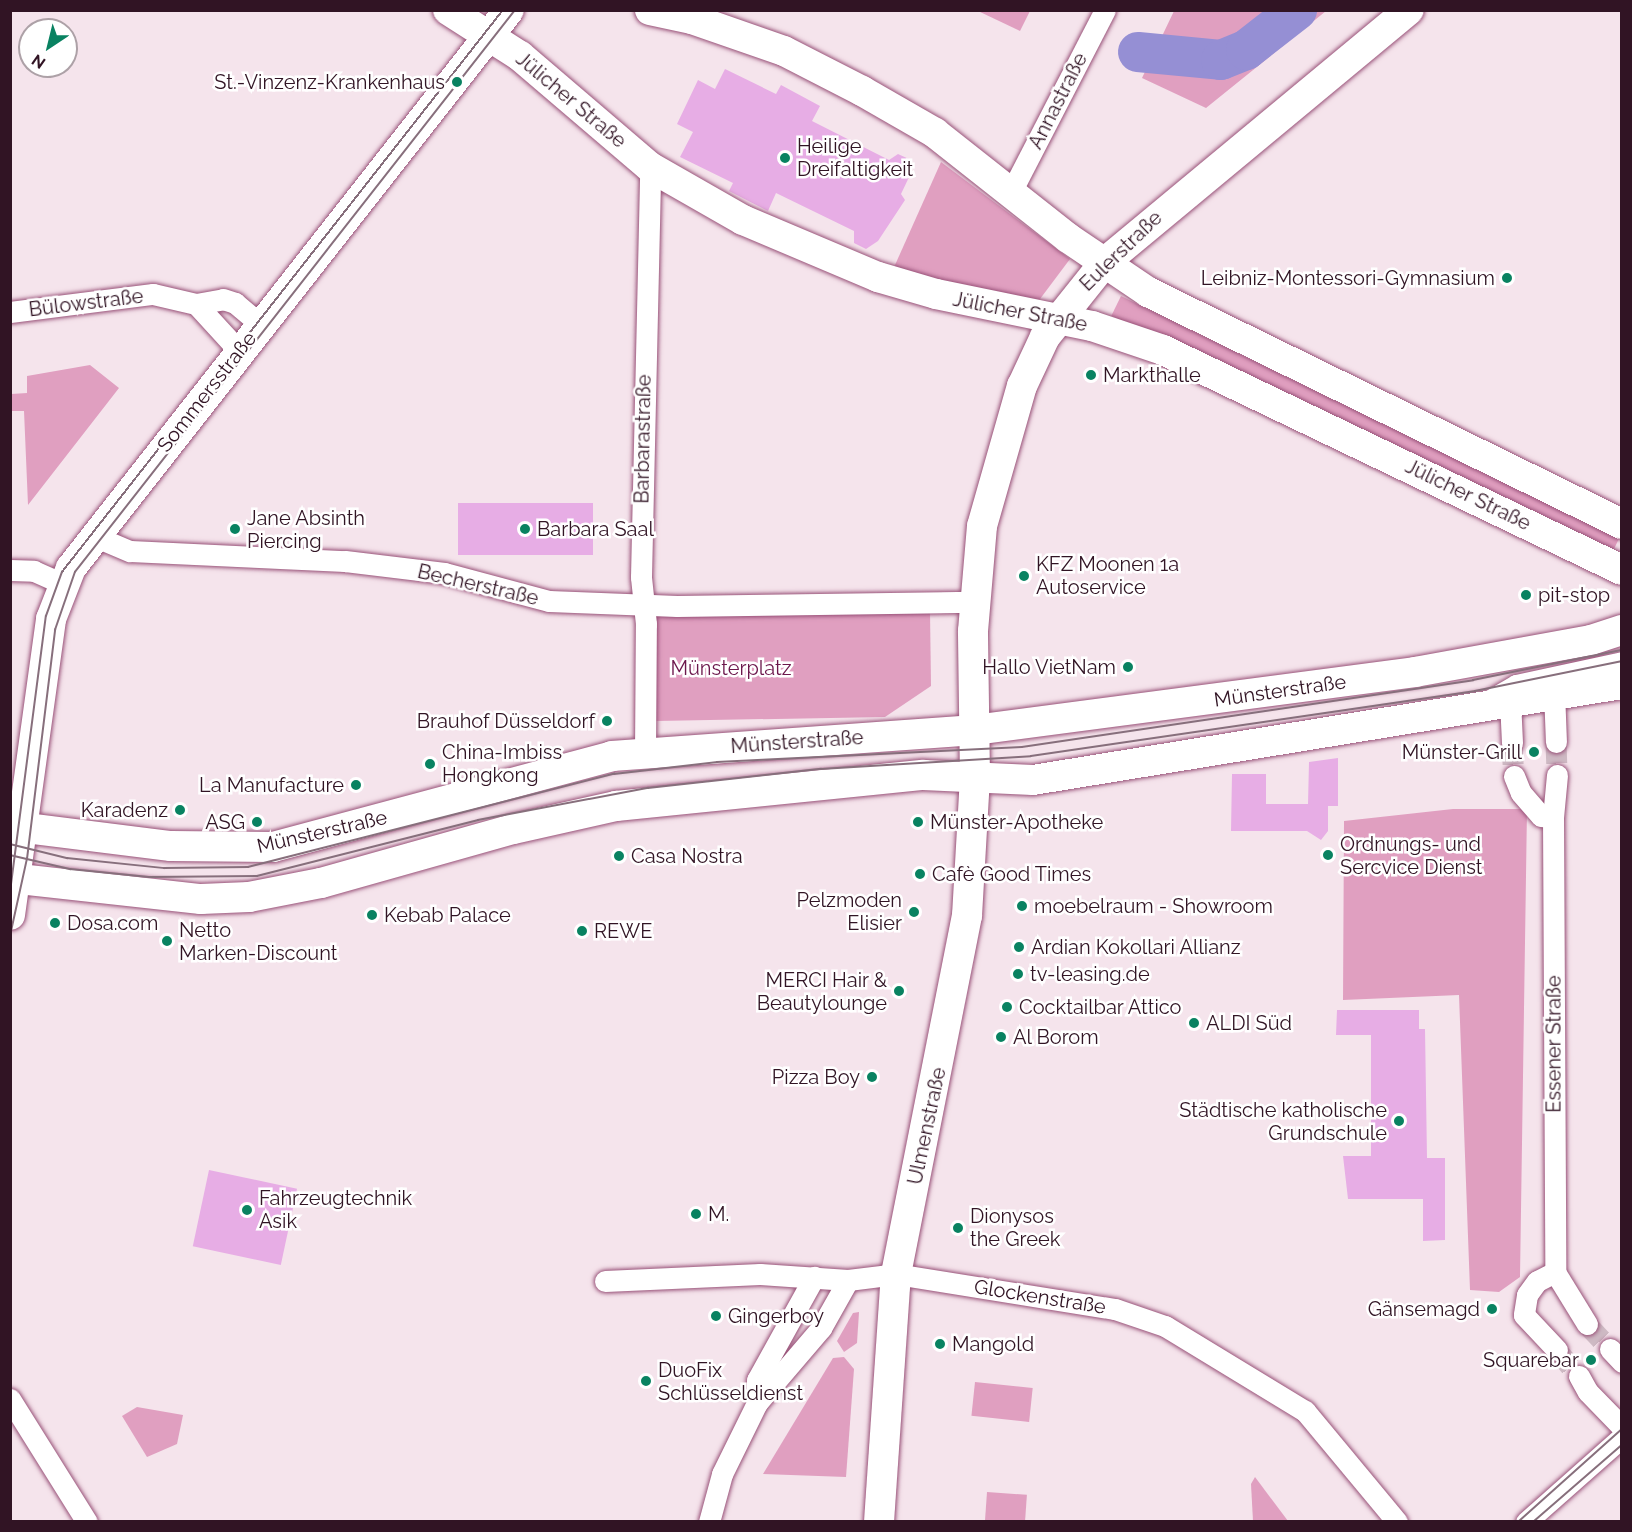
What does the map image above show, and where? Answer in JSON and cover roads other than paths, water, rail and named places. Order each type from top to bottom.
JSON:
[{"type":"main road","name":"Jülicher Straße","points":[[448,10],[489,35],[562,89],[650,167],[675,183],[828,259],[936,294],[1119,333],[1211,371],[1622,570]]},
{"type":"main road","name":"Sommersstraße","points":[[10,915],[18,827],[51,619],[63,584],[94,536],[509,10]]},
{"type":"main road","name":"Eulerstraße","points":[[975,730],[974,602],[982,526],[1022,386],[1056,320],[1104,263],[1410,10]]},
{"type":"main road","name":"Jülicher Straße","points":[[654,11],[711,24],[784,51],[935,133],[1104,263],[1199,319],[1622,524]]},
{"type":"main road","name":"Münsterstraße","points":[[18,827],[171,846],[273,847],[612,756],[975,730],[1415,672],[1591,640],[1622,630]]},
{"type":"main road","points":[[14,878],[201,899],[249,897],[321,883],[513,829],[616,806],[923,775],[1034,780],[1478,707],[1554,691],[1622,684]]},
{"type":"main road","name":"Ulmenstraße","points":[[879,1521],[896,1274],[965,927],[975,778],[975,730]]},
{"type":"street","name":"Annastraße","points":[[1011,192],[1105,10]]},
{"type":"street","name":"Barbarastraße","points":[[645,753],[643,604],[650,167]]},
{"type":"street","points":[[649,198],[675,183]]},
{"type":"street","name":"Bülowstraße","points":[[10,312],[153,294],[196,304],[224,300],[235,303],[260,324]]},
{"type":"street","points":[[196,304],[239,351]]},
{"type":"street","name":"Becherstraße","points":[[94,536],[130,551],[345,561],[444,573],[549,601],[643,604],[974,602]]},
{"type":"street","points":[[10,570],[34,571],[63,584]]},
{"type":"street","name":"Münsterstraße","points":[[1591,640],[1622,642]]},
{"type":"street","points":[[1478,707],[1516,685],[1622,662]]},
{"type":"street","points":[[1554,691],[1556,742]]},
{"type":"street","points":[[1510,700],[1512,743]]},
{"type":"street","name":"Essener Straße","points":[[1555,1272],[1553,817],[1557,775]]},
{"type":"street","points":[[1514,776],[1521,793],[1541,816],[1553,817]]},
{"type":"street","points":[[1557,1350],[1524,1316],[1527,1295],[1537,1281],[1555,1272],[1587,1324]]},
{"type":"street","name":"Glockenstraße","points":[[605,1281],[760,1274],[848,1280],[896,1274],[1115,1309],[1164,1326],[1305,1411],[1397,1521]]},
{"type":"street","points":[[757,1402],[757,1380],[814,1277]]},
{"type":"street","points":[[709,1521],[722,1474],[757,1402],[821,1328],[848,1280]]},
{"type":"street","points":[[1579,1376],[1588,1392],[1622,1428]]},
{"type":"street","points":[[10,1400],[87,1521]]},
{"type":"street","points":[[1526,1521],[1622,1437]]},
{"type":"waterway","points":[[1138,52],[1221,60],[1246,50],[1297,10]]},
{"type":"tunnel","points":[[1556,742],[1557,775]]},
{"type":"tunnel","points":[[1512,743],[1514,776]]},
{"type":"tunnel","points":[[1587,1324],[1610,1349]]},
{"type":"tunnel","points":[[1557,1350],[1579,1376]]},
{"type":"tram line","points":[[10,892],[46,616],[62,572],[503,10]]},
{"type":"tram line","points":[[10,936],[27,859],[55,630],[75,572],[515,10]]},
{"type":"tram line","points":[[10,844],[67,858],[164,868],[248,867],[614,774],[717,762],[1022,747],[1473,680],[1622,650]]},
{"type":"tram line","points":[[10,855],[70,869],[149,877],[257,876],[478,820],[648,788],[821,769],[1031,756],[1475,691],[1622,661]]},
{"type":"tram line","points":[[1518,1522],[1622,1429]]},
{"type":"tram line","points":[[1533,1522],[1622,1445]]},
{"type":"place","name":"St.-Vinzenz-Krankenhaus","points":[[457,82]]},
{"type":"place","name":"Heilige Dreifaltigkeit","points":[[785,158]]},
{"type":"place","name":"Leibniz-Montessori-Gymnasium","points":[[1507,278]]},
{"type":"place","name":"Markthalle","points":[[1091,375]]},
{"type":"place","name":"Jane Absinth Piercing","points":[[235,529]]},
{"type":"place","name":"Barbara Saal","points":[[525,529]]},
{"type":"place","name":"KFZ Moonen 1a Autoservice","points":[[1024,576]]},
{"type":"place","name":"pit-stop","points":[[1526,595]]},
{"type":"place","name":"Hallo VietNam","points":[[1128,667]]},
{"type":"place","name":"Brauhof Düsseldorf","points":[[607,721]]},
{"type":"place","name":"Münster-Grill","points":[[1534,752]]},
{"type":"place","name":"China-Imbiss Hongkong","points":[[430,764]]},
{"type":"place","name":"La Manufacture","points":[[356,785]]},
{"type":"place","name":"Karadenz","points":[[180,810]]},
{"type":"place","name":"ASG","points":[[257,822]]},
{"type":"place","name":"Münster-Apotheke","points":[[918,822]]},
{"type":"place","name":"Ordnungs- und Sercvice Dienst","points":[[1328,855]]},
{"type":"place","name":"Casa Nostra","points":[[619,856]]},
{"type":"place","name":"Cafè Good Times","points":[[920,874]]},
{"type":"place","name":"moebelraum - Showroom","points":[[1022,906]]},
{"type":"place","name":"Pelzmoden Elisier","points":[[914,912]]},
{"type":"place","name":"Kebab Palace","points":[[372,915]]},
{"type":"place","name":"Dosa.com","points":[[55,923]]},
{"type":"place","name":"REWE","points":[[582,931]]},
{"type":"place","name":"Netto Marken-Discount","points":[[167,941]]},
{"type":"place","name":"Ardian Kokollari Allianz","points":[[1019,947]]},
{"type":"place","name":"tv-leasing.de","points":[[1018,974]]},
{"type":"place","name":"MERCI Hair & Beautylounge","points":[[899,991]]},
{"type":"place","name":"Cocktailbar Attico","points":[[1007,1007]]},
{"type":"place","name":"ALDI Süd","points":[[1194,1023]]},
{"type":"place","name":"Al Borom","points":[[1001,1037]]},
{"type":"place","name":"Pizza Boy","points":[[872,1077]]},
{"type":"place","name":"Städtische katholische Grundschule","points":[[1399,1121]]},
{"type":"place","name":"Fahrzeugtechnik Asik","points":[[247,1210]]},
{"type":"place","name":"M.","points":[[696,1214]]},
{"type":"place","name":"Dionysos the Greek","points":[[958,1228]]},
{"type":"place","name":"Gänsemagd","points":[[1492,1309]]},
{"type":"place","name":"Gingerboy","points":[[716,1316]]},
{"type":"place","name":"Mangold","points":[[940,1344]]},
{"type":"place","name":"Squarebar","points":[[1591,1360]]},
{"type":"place","name":"DuoFix Schlüsseldienst","points":[[646,1381]]},
{"type":"park label","name":"Münsterplatz","points":[[731,668]]}]
